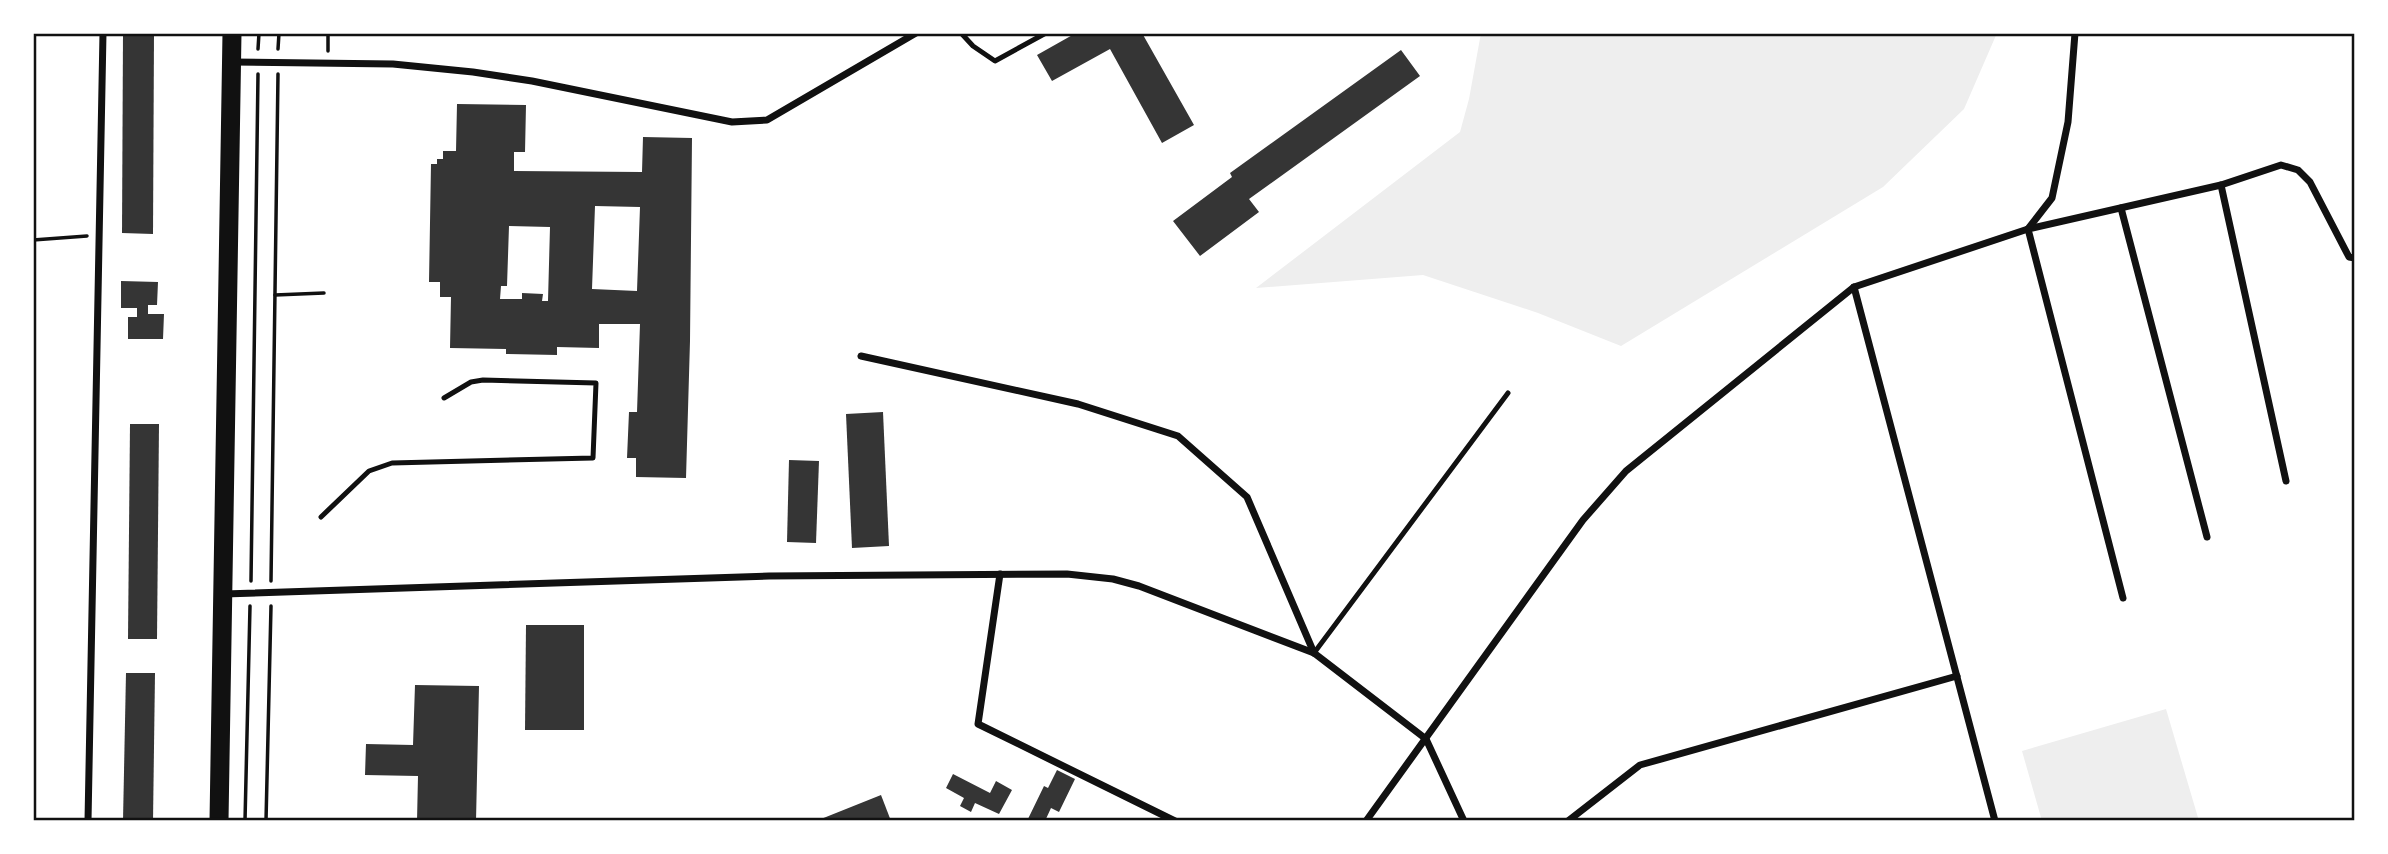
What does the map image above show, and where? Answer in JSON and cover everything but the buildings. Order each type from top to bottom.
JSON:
[{"type":"highway","points":[[219,821],[232,33]]},
{"type":"street","points":[[88,821],[103,33]]},
{"type":"street","points":[[232,62],[393,64],[473,72],[532,81],[732,122],[767,120],[916,33]]},
{"type":"street","points":[[2028,229],[2052,198],[2068,122],[2075,33]]},
{"type":"street","points":[[1366,821],[1605,493],[1626,471],[1854,287],[2028,229],[2221,185],[2281,164],[2298,170],[2311,182],[2349,257],[2355,257]]},
{"type":"street","points":[[2221,185],[2286,481]]},
{"type":"street","points":[[2121,208],[2207,537]]},
{"type":"street","points":[[2028,229],[2123,598]]},
{"type":"street","points":[[1854,287],[1995,821]]},
{"type":"street","points":[[862,356],[1078,404],[1178,436],[1247,497],[1314,653]]},
{"type":"street","points":[[1000,574],[978,724],[1175,821]]},
{"type":"street","points":[[223,594],[769,576],[1067,574],[1113,579],[1139,586],[1314,653],[1426,739],[1464,821]]},
{"type":"street","points":[[1568,821],[1640,765],[1957,676]]},
{"type":"lane","points":[[961,33],[973,46],[995,61],[1046,33]]},
{"type":"lane","points":[[321,517],[369,471],[393,463],[593,458],[597,383],[482,380],[471,382],[444,398]]},
{"type":"lane","points":[[1314,653],[1508,393]]},
{"type":"path","points":[[245,821],[259,33]]},
{"type":"path","points":[[266,821],[279,33]]},
{"type":"path","points":[[33,240],[98,234]]},
{"type":"path","points":[[275,295],[324,293]]},
{"type":"shaded area","points":[[1481,33],[1997,33],[1964,109],[1883,187],[1621,346],[1538,313],[1423,275],[1256,288],[1460,132]]},
{"type":"shaded area","points":[[2166,709],[2199,821],[2042,821],[2022,751]]}]
